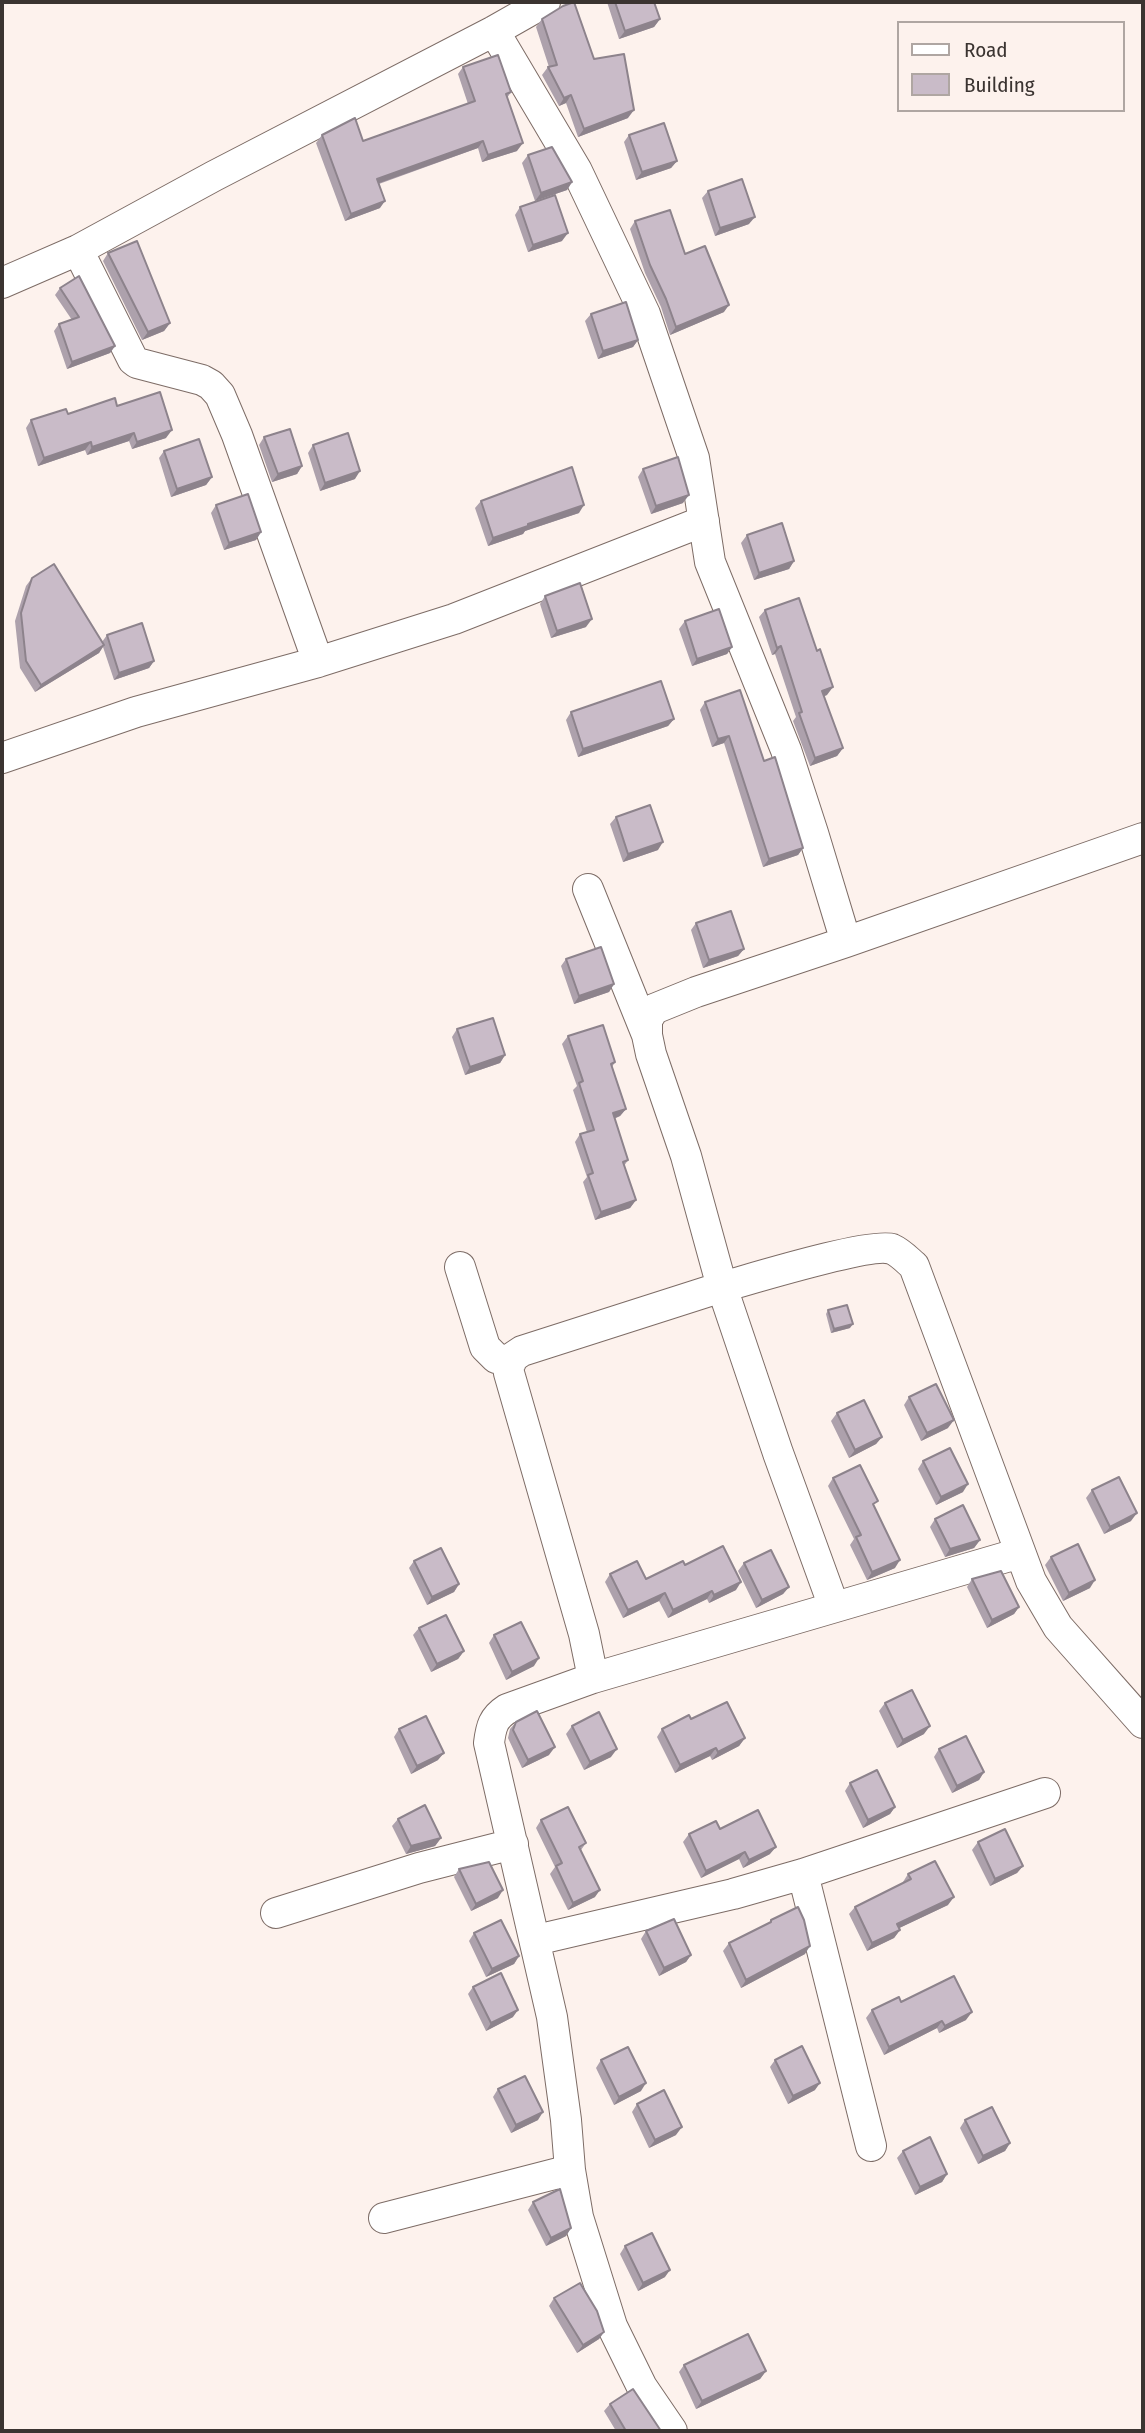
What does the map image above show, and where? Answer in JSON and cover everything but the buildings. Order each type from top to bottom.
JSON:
[{"type":"street","points":[[2,283],[78,250],[545,2]]},
{"type":"street","points":[[494,31],[577,171],[645,314],[694,458],[709,555],[717,584],[786,750],[846,942]]},
{"type":"street","points":[[78,250],[132,360],[202,380],[211,385],[220,396],[237,435],[318,662]]},
{"type":"street","points":[[2,758],[136,712],[318,662],[454,619],[704,521]]},
{"type":"street","points":[[646,1035],[647,1020],[654,1010],[669,1002],[1120,849],[1143,838]]},
{"type":"street","points":[[588,889],[646,1035],[650,1054],[686,1156],[722,1287],[834,1607]]},
{"type":"street","points":[[593,1678],[584,1634],[512,1388],[510,1362],[522,1351],[722,1287],[853,1252],[884,1248],[904,1256],[914,1266],[1035,1590],[1058,1627],[1143,1723]]},
{"type":"street","points":[[460,1267],[485,1347],[496,1358],[510,1362]]},
{"type":"street","points":[[672,2431],[642,2386],[612,2326],[578,2217],[569,2170],[552,2017],[489,1743],[491,1727],[496,1716],[507,1709],[593,1678],[1020,1553]]},
{"type":"street","points":[[536,1940],[733,1894],[803,1874],[1045,1793]]},
{"type":"street","points":[[276,1913],[419,1868],[513,1844]]},
{"type":"street","points":[[803,1874],[871,2146]]},
{"type":"street","points":[[384,2218],[569,2170]]}]
